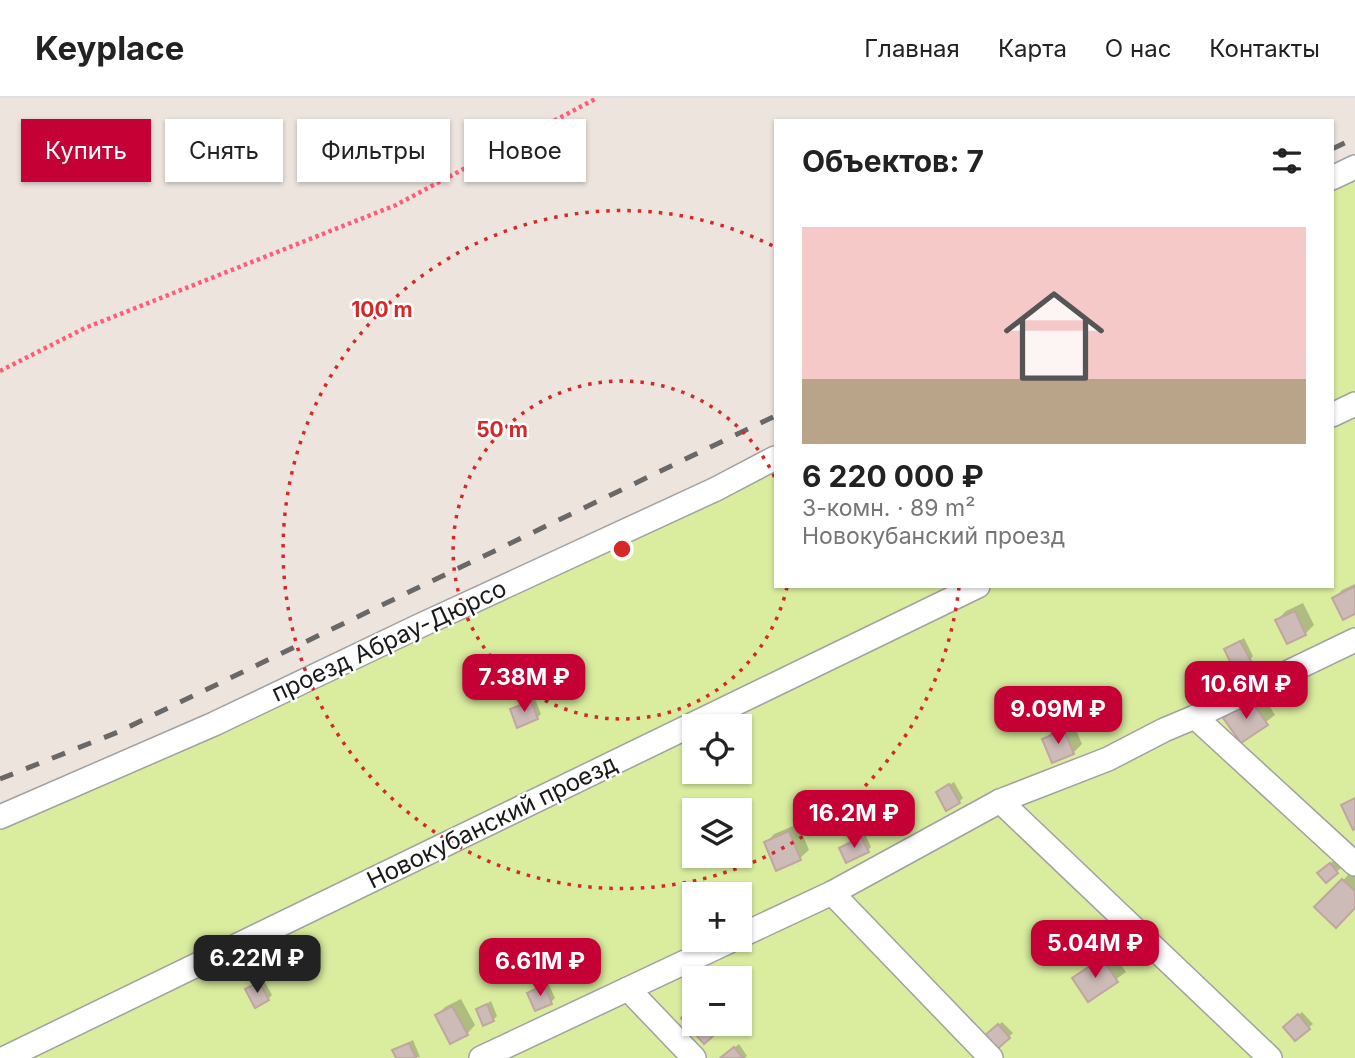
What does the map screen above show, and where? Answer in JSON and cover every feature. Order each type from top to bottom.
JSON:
[{"type":"street","points":[[1334,177],[1355,167]]},
{"type":"street","points":[[1334,414],[1355,404]]},
{"type":"street","name":"проезд Абрау-Дюрсо","points":[[0,817],[214,724],[716,489],[774,459]]},
{"type":"street","name":"Новокубанский проезд","points":[[5,1058],[974,588]]},
{"type":"street","points":[[752,930],[832,893],[1000,801],[1108,759],[1355,639]]},
{"type":"street","points":[[1195,717],[1355,864]]},
{"type":"street","points":[[1000,801],[1270,1058]]},
{"type":"street","points":[[832,893],[991,1058]]},
{"type":"street","points":[[481,1058],[707,952]]},
{"type":"street","points":[[628,989],[695,1058]]},
{"type":"path","points":[[0,371],[85,328],[396,205],[597,98]]},
{"type":"green space","points":[[1355,167],[1355,1058],[0,1058],[0,817],[774,458],[774,588],[1334,588],[1334,177]]},
{"type":"building","points":[[1355,586],[1355,614],[1343,620],[1332,598]]},
{"type":"building","points":[[1295,611],[1306,635],[1287,644],[1275,620]]},
{"type":"building","points":[[1240,641],[1251,661],[1234,670],[1224,649]]},
{"type":"building","points":[[1250,699],[1268,725],[1241,743],[1223,718]]},
{"type":"building","points":[[531,701],[538,719],[517,728],[510,709]]},
{"type":"building","points":[[1064,730],[1074,754],[1052,763],[1042,739]]},
{"type":"building","points":[[949,784],[960,803],[946,811],[936,792]]},
{"type":"building","points":[[1355,798],[1355,829],[1353,830],[1341,805]]},
{"type":"building","points":[[789,831],[801,860],[776,871],[764,842]]},
{"type":"building","points":[[861,837],[869,852],[846,863],[839,848]]},
{"type":"building","points":[[1330,863],[1338,873],[1326,883],[1317,873]]},
{"type":"building","points":[[1342,879],[1355,891],[1355,908],[1336,928],[1314,907]]},
{"type":"building","points":[[1102,958],[1118,982],[1088,1002],[1072,978]]},
{"type":"building","points":[[259,982],[269,1000],[255,1008],[245,989]]},
{"type":"building","points":[[544,985],[552,1004],[535,1011],[527,993]]},
{"type":"building","points":[[487,1004],[494,1021],[483,1026],[476,1009]]},
{"type":"building","points":[[452,1006],[468,1035],[450,1044],[435,1015]]},
{"type":"building","points":[[1298,1014],[1310,1029],[1295,1041],[1283,1027]]},
{"type":"building","points":[[998,1024],[1010,1038],[996,1050],[984,1036]]},
{"type":"building","points":[[697,1036],[713,1036],[704,1044]]},
{"type":"building","points":[[409,1043],[416,1058],[396,1058],[392,1050]]},
{"type":"building","points":[[734,1047],[743,1058],[720,1058]]},
{"type":"railway","points":[[1334,148],[1355,138]]},
{"type":"railway","points":[[0,779],[118,732],[774,416]]}]
